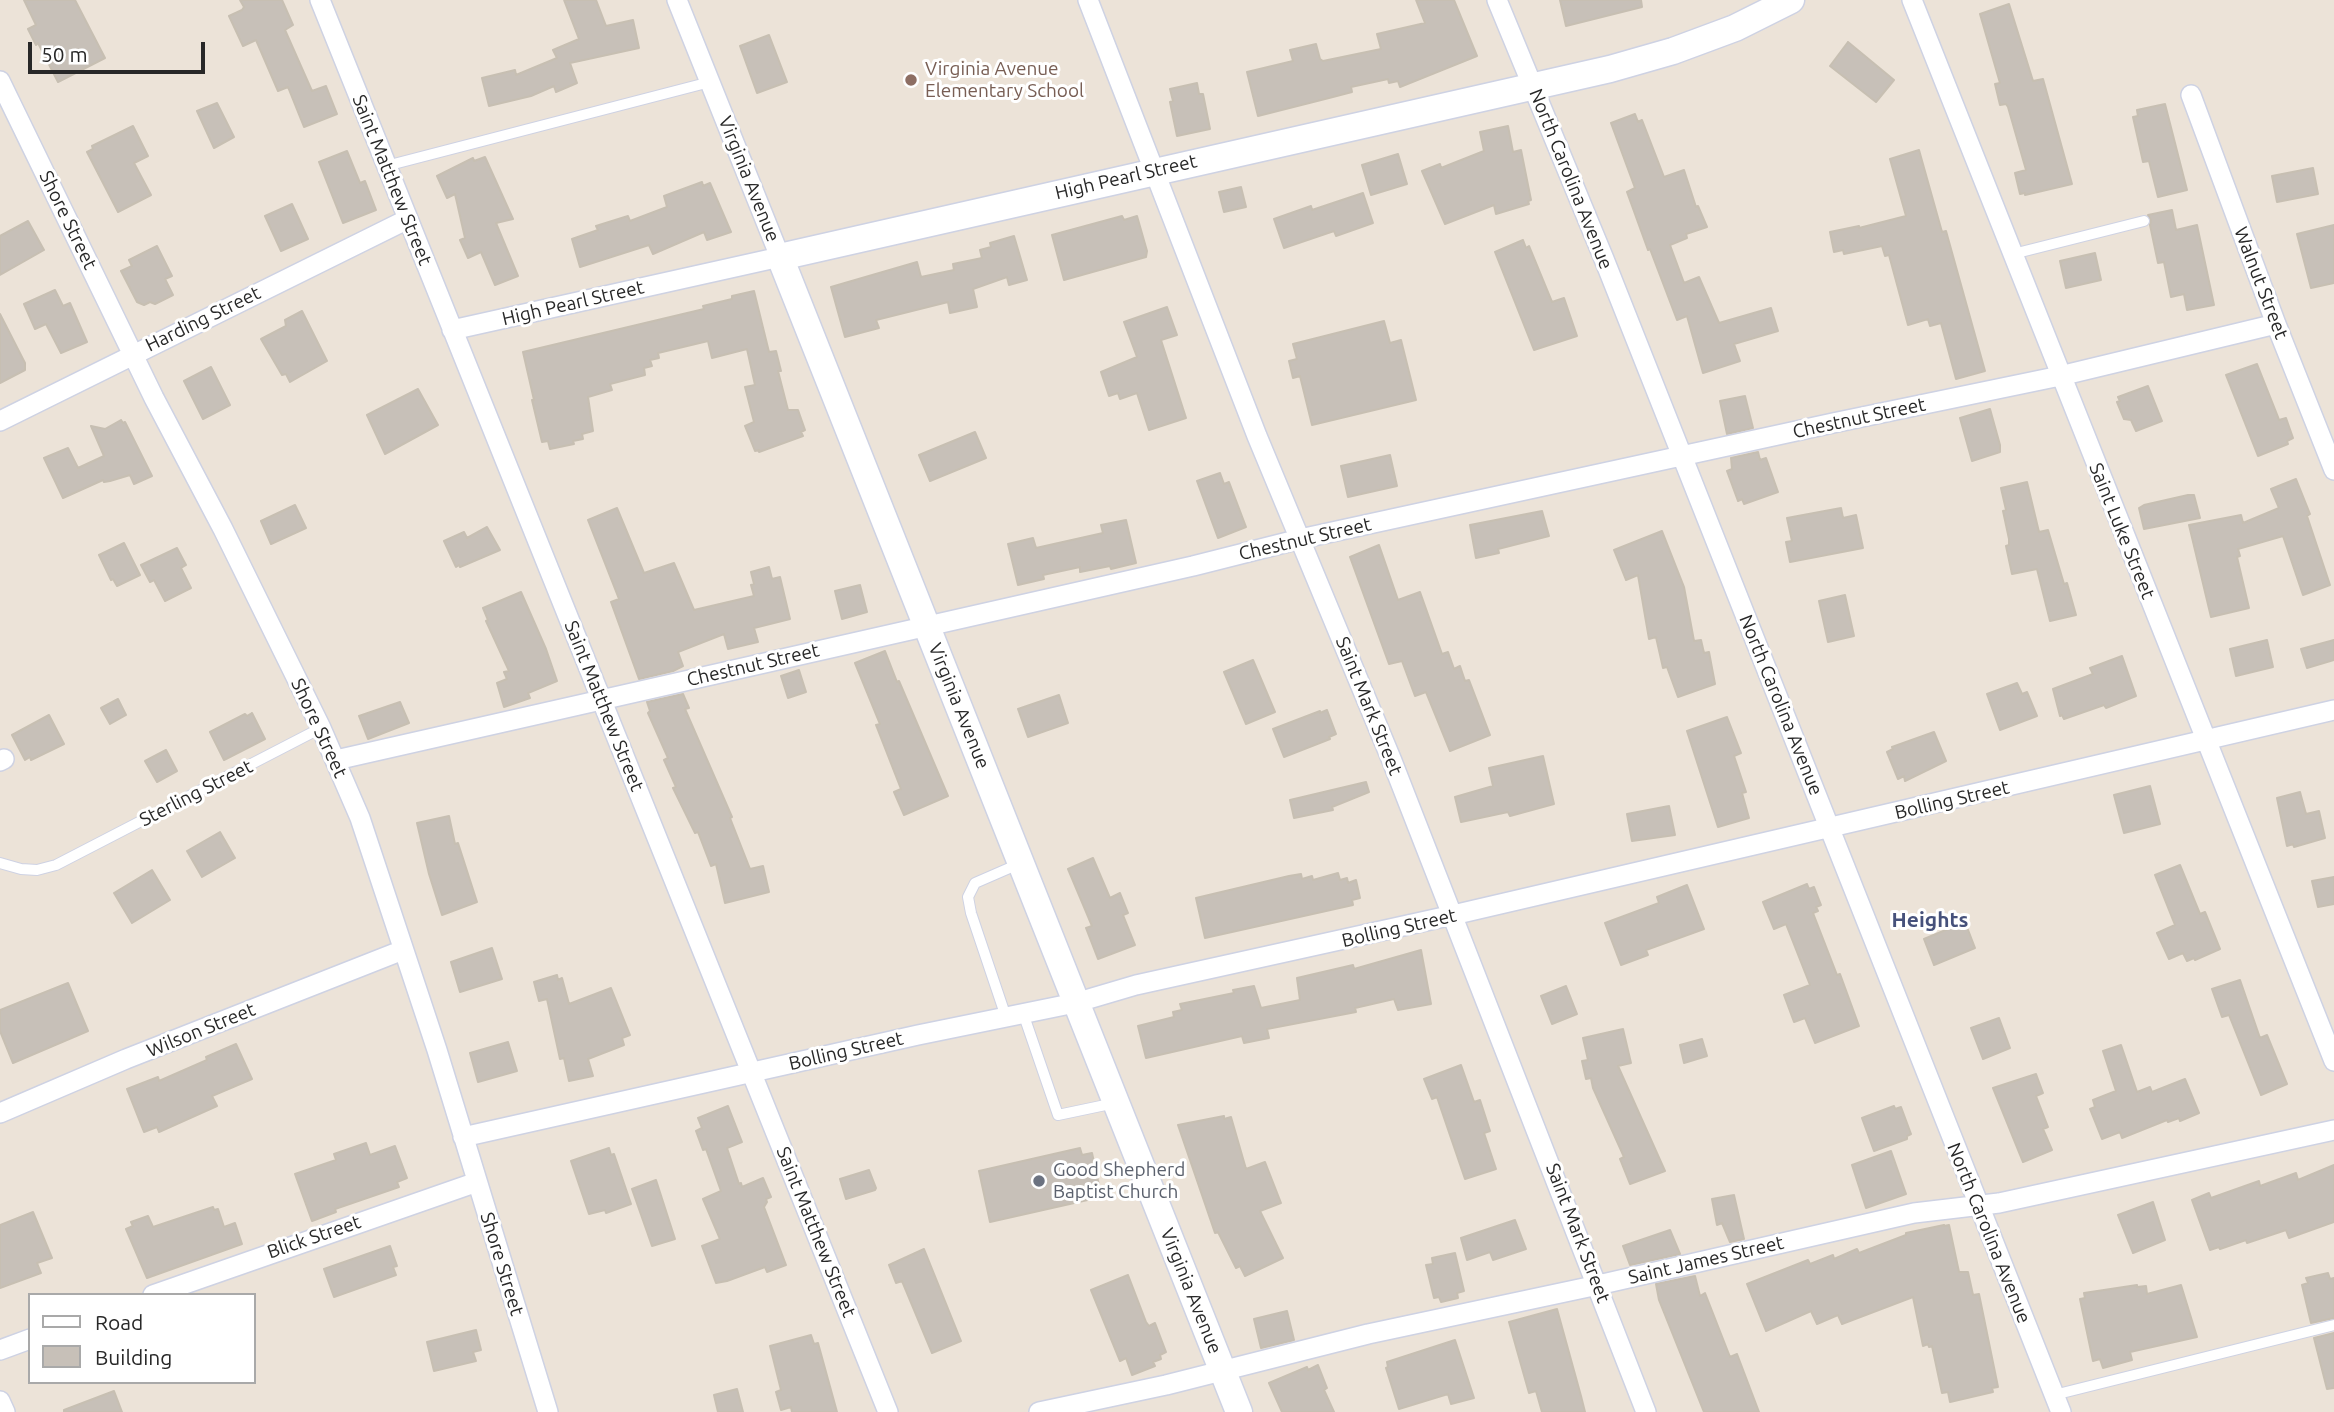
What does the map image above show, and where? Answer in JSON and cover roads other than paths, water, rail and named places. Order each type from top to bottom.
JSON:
[{"type":"street","name":"Saint Matthew Street","points":[[320,0],[888,1412]]},
{"type":"street","name":"Virginia Avenue","points":[[677,0],[1239,1412]]},
{"type":"street","name":"Saint Mark Street","points":[[1088,0],[1300,539],[1453,915],[1646,1412]]},
{"type":"street","name":"North Carolina Avenue","points":[[1497,0],[1682,457],[2057,1403]]},
{"type":"street","name":"High Pearl Street","points":[[452,330],[1610,69],[1673,51],[1735,28],[1791,0]]},
{"type":"street","name":"Saint Luke Street","points":[[1912,0],[2334,1061]]},
{"type":"street","name":"Shore Street","points":[[0,82],[321,728],[360,818],[548,1412]]},
{"type":"street","name":"Walnut Street","points":[[2191,95],[2334,470]]},
{"type":"street","name":"Harding Street","points":[[0,421],[408,219]]},
{"type":"street","name":"Chestnut Street","points":[[336,760],[1193,566],[1300,539],[2060,376],[2277,324]]},
{"type":"street","name":"Bolling Street","points":[[463,1137],[1075,1003],[1136,985],[1453,915],[2334,710]]},
{"type":"street","name":"Wilson Street","points":[[0,1113],[126,1059],[403,950]]},
{"type":"street","name":"Saint James Street","points":[[1039,1412],[1166,1385],[1368,1334],[1914,1213],[1999,1203],[2334,1130]]},
{"type":"street","name":"Blick Street","points":[[158,1293],[477,1182]]},
{"type":"street","points":[[0,1350],[28,1340]]},
{"type":"street","points":[[0,1401],[5,1412]]},
{"type":"lane","points":[[386,166],[710,82]]},
{"type":"lane","points":[[2012,254],[2144,221]]},
{"type":"lane","name":"Sterling Street","points":[[0,863],[37,870],[57,865],[321,728]]},
{"type":"lane","points":[[1021,863],[975,883],[968,897],[971,913],[1058,1115],[1115,1103]]},
{"type":"lane","points":[[2057,1403],[2334,1325]]},
{"type":"place","name":"Virginia Avenue Elementary School","points":[[911,80]]},
{"type":"place","name":"Good Shepherd Baptist Church","points":[[1039,1181]]},
{"type":"district","name":"Heights","points":[[1930,920]]}]
